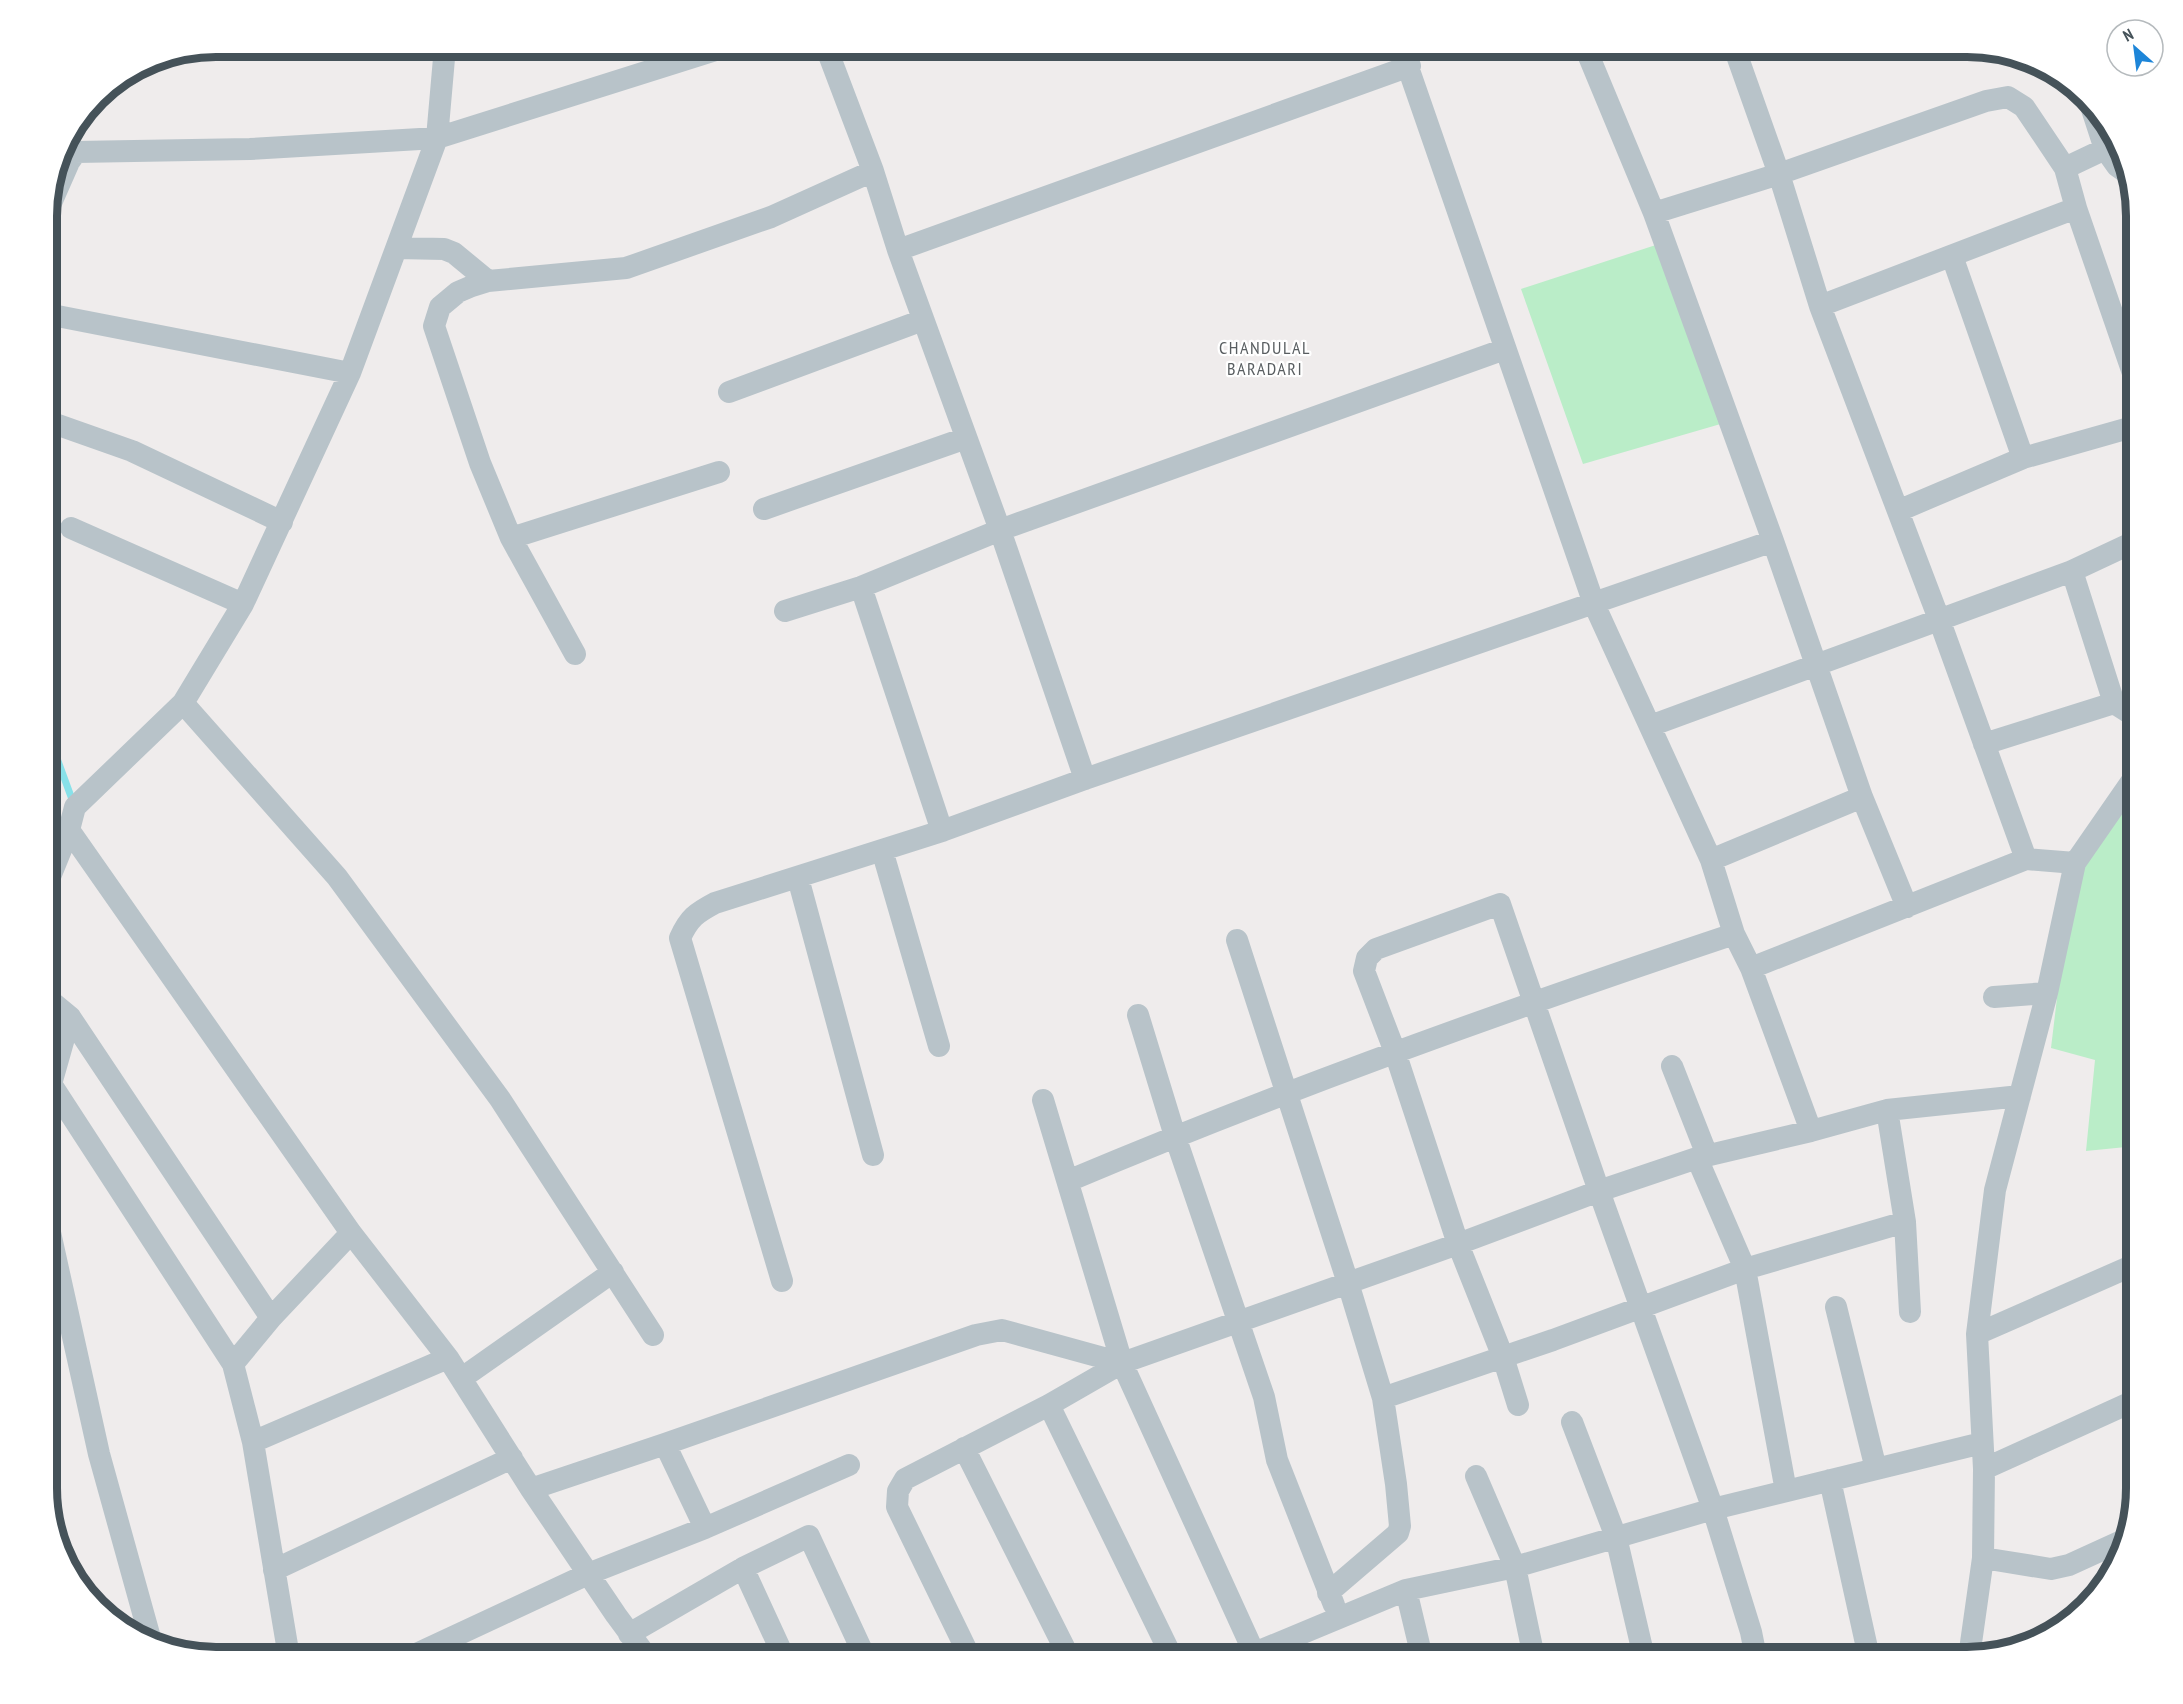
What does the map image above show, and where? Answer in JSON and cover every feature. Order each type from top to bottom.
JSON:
[{"type":"street","points":[[57,859],[75,807],[183,703],[243,604],[350,373],[397,248],[437,138],[444,57]]},
{"type":"street","points":[[73,146],[250,149],[437,138],[690,57]]},
{"type":"street","points":[[830,57],[873,171],[898,250],[1000,530],[1085,779]]},
{"type":"street","points":[[898,250],[1403,57]]},
{"type":"street","points":[[1406,57],[1594,604],[1711,860],[1734,934],[1751,968],[1811,1131]]},
{"type":"street","points":[[1589,57],[1654,213],[1773,541],[1862,797],[1907,907]]},
{"type":"street","points":[[1738,57],[1779,174],[1820,306],[1940,619],[2026,859]]},
{"type":"street","points":[[1654,213],[1779,174],[1986,101],[2008,97],[2024,107],[2065,168],[2076,208],[2126,353]]},
{"type":"street","points":[[2098,126],[2105,149],[2118,167]]},
{"type":"street","points":[[2065,168],[2105,149]]},
{"type":"street","points":[[61,179],[69,162],[70,152]]},
{"type":"street","points":[[575,654],[511,538],[480,463],[434,326],[440,307],[472,286],[488,281],[626,268],[771,217],[873,171]]},
{"type":"street","points":[[1820,306],[2076,208]]},
{"type":"street","points":[[397,248],[444,249],[454,253],[488,281]]},
{"type":"street","points":[[1952,256],[2023,458]]},
{"type":"street","points":[[57,316],[350,373]]},
{"type":"street","points":[[729,392],[923,320]]},
{"type":"street","points":[[785,611],[861,587],[1000,530],[1505,349]]},
{"type":"street","points":[[57,425],[132,451],[282,522]]},
{"type":"street","points":[[1898,511],[2023,458],[2126,429]]},
{"type":"street","points":[[764,509],[966,438]]},
{"type":"street","points":[[511,538],[719,472]]},
{"type":"street","points":[[71,528],[243,604]]},
{"type":"street","points":[[782,1281],[680,938],[687,922],[699,912],[715,903],[942,831],[1085,779],[1773,541]]},
{"type":"street","points":[[1650,726],[2072,571],[2126,546]]},
{"type":"street","points":[[2072,571],[2114,703],[2126,711]]},
{"type":"street","points":[[861,587],[942,831]]},
{"type":"street","points":[[183,703],[337,877],[500,1099],[653,1335]]},
{"type":"street","points":[[1984,744],[2114,703]]},
{"type":"street","points":[[1970,1647],[1983,1558],[1984,1469],[1977,1335],[1995,1190],[2047,993],[2075,863],[2126,789]]},
{"type":"street","points":[[1711,860],[1862,797]]},
{"type":"street","points":[[69,830],[351,1233],[462,1378],[531,1489],[639,1647]]},
{"type":"street","points":[[882,850],[939,1046]]},
{"type":"street","points":[[1751,968],[2026,859],[2075,863]]},
{"type":"street","points":[[798,878],[873,1155]]},
{"type":"street","points":[[1518,1405],[1503,1357],[1458,1244],[1395,1052],[1364,971],[1367,958],[1376,949],[1500,904],[1599,1191],[1713,1509],[1754,1647]]},
{"type":"street","points":[[1068,1180],[1175,1136],[1395,1052],[1534,1001],[1734,934]]},
{"type":"street","points":[[1237,940],[1383,1398],[1396,1484],[1400,1526],[1398,1533],[1328,1593]]},
{"type":"street","points":[[1994,997],[2047,993]]},
{"type":"street","points":[[57,1006],[70,1017],[271,1318]]},
{"type":"street","points":[[1138,1015],[1175,1136],[1264,1397],[1276,1460],[1328,1593],[1340,1616]]},
{"type":"street","points":[[57,1063],[70,1017]]},
{"type":"street","points":[[1672,1066],[1702,1157],[1745,1269],[1786,1491]]},
{"type":"street","points":[[965,1647],[897,1507],[898,1491],[906,1479],[1049,1405],[1122,1363],[1458,1244],[1599,1191],[1702,1157],[1887,1110],[2020,1096]]},
{"type":"street","points":[[1043,1100],[1122,1363],[1213,1559],[1248,1647]]},
{"type":"street","points":[[57,1103],[233,1364],[253,1442],[287,1647]]},
{"type":"street","points":[[1887,1110],[1905,1222],[1910,1312]]},
{"type":"street","points":[[1383,1398],[1745,1269],[1905,1222]]},
{"type":"street","points":[[233,1364],[271,1318],[351,1233]]},
{"type":"street","points":[[57,1264],[99,1454],[148,1632]]},
{"type":"street","points":[[1977,1335],[2126,1268]]},
{"type":"street","points":[[462,1378],[613,1272]]},
{"type":"street","points":[[1836,1306],[1876,1469]]},
{"type":"street","points":[[531,1489],[976,1335],[1002,1330],[1122,1363]]},
{"type":"street","points":[[253,1442],[448,1358]]},
{"type":"street","points":[[1049,1405],[1167,1647]]},
{"type":"street","points":[[1984,1469],[2126,1405]]},
{"type":"street","points":[[1572,1422],[1616,1537],[1641,1647]]},
{"type":"street","points":[[1272,1647],[1340,1616],[1406,1590],[1515,1567],[1713,1509],[1982,1443]]},
{"type":"street","points":[[665,1444],[705,1528]]},
{"type":"street","points":[[964,1448],[1064,1647]]},
{"type":"street","points":[[274,1570],[512,1458]]},
{"type":"street","points":[[433,1647],[588,1574],[705,1528],[849,1465]]},
{"type":"street","points":[[1476,1476],[1515,1567],[1532,1647]]},
{"type":"street","points":[[1830,1480],[1867,1647]]},
{"type":"street","points":[[629,1634],[743,1568],[809,1536],[861,1647]]},
{"type":"street","points":[[1983,1558],[2051,1569],[2068,1565],[2116,1543]]},
{"type":"street","points":[[743,1568],[779,1647]]},
{"type":"street","points":[[1406,1590],[1419,1647]]},
{"type":"green space","points":[[1665,242],[1724,423],[1583,464],[1521,289]]},
{"type":"green space","points":[[2126,801],[2126,1147],[2086,1151],[2095,1060],[2051,1048],[2067,915],[2081,864]]},
{"type":"waterway","points":[[57,758],[73,802]]},
{"type":"district","name":"CHANDULAL BARADARI","points":[[1265,358]]}]
